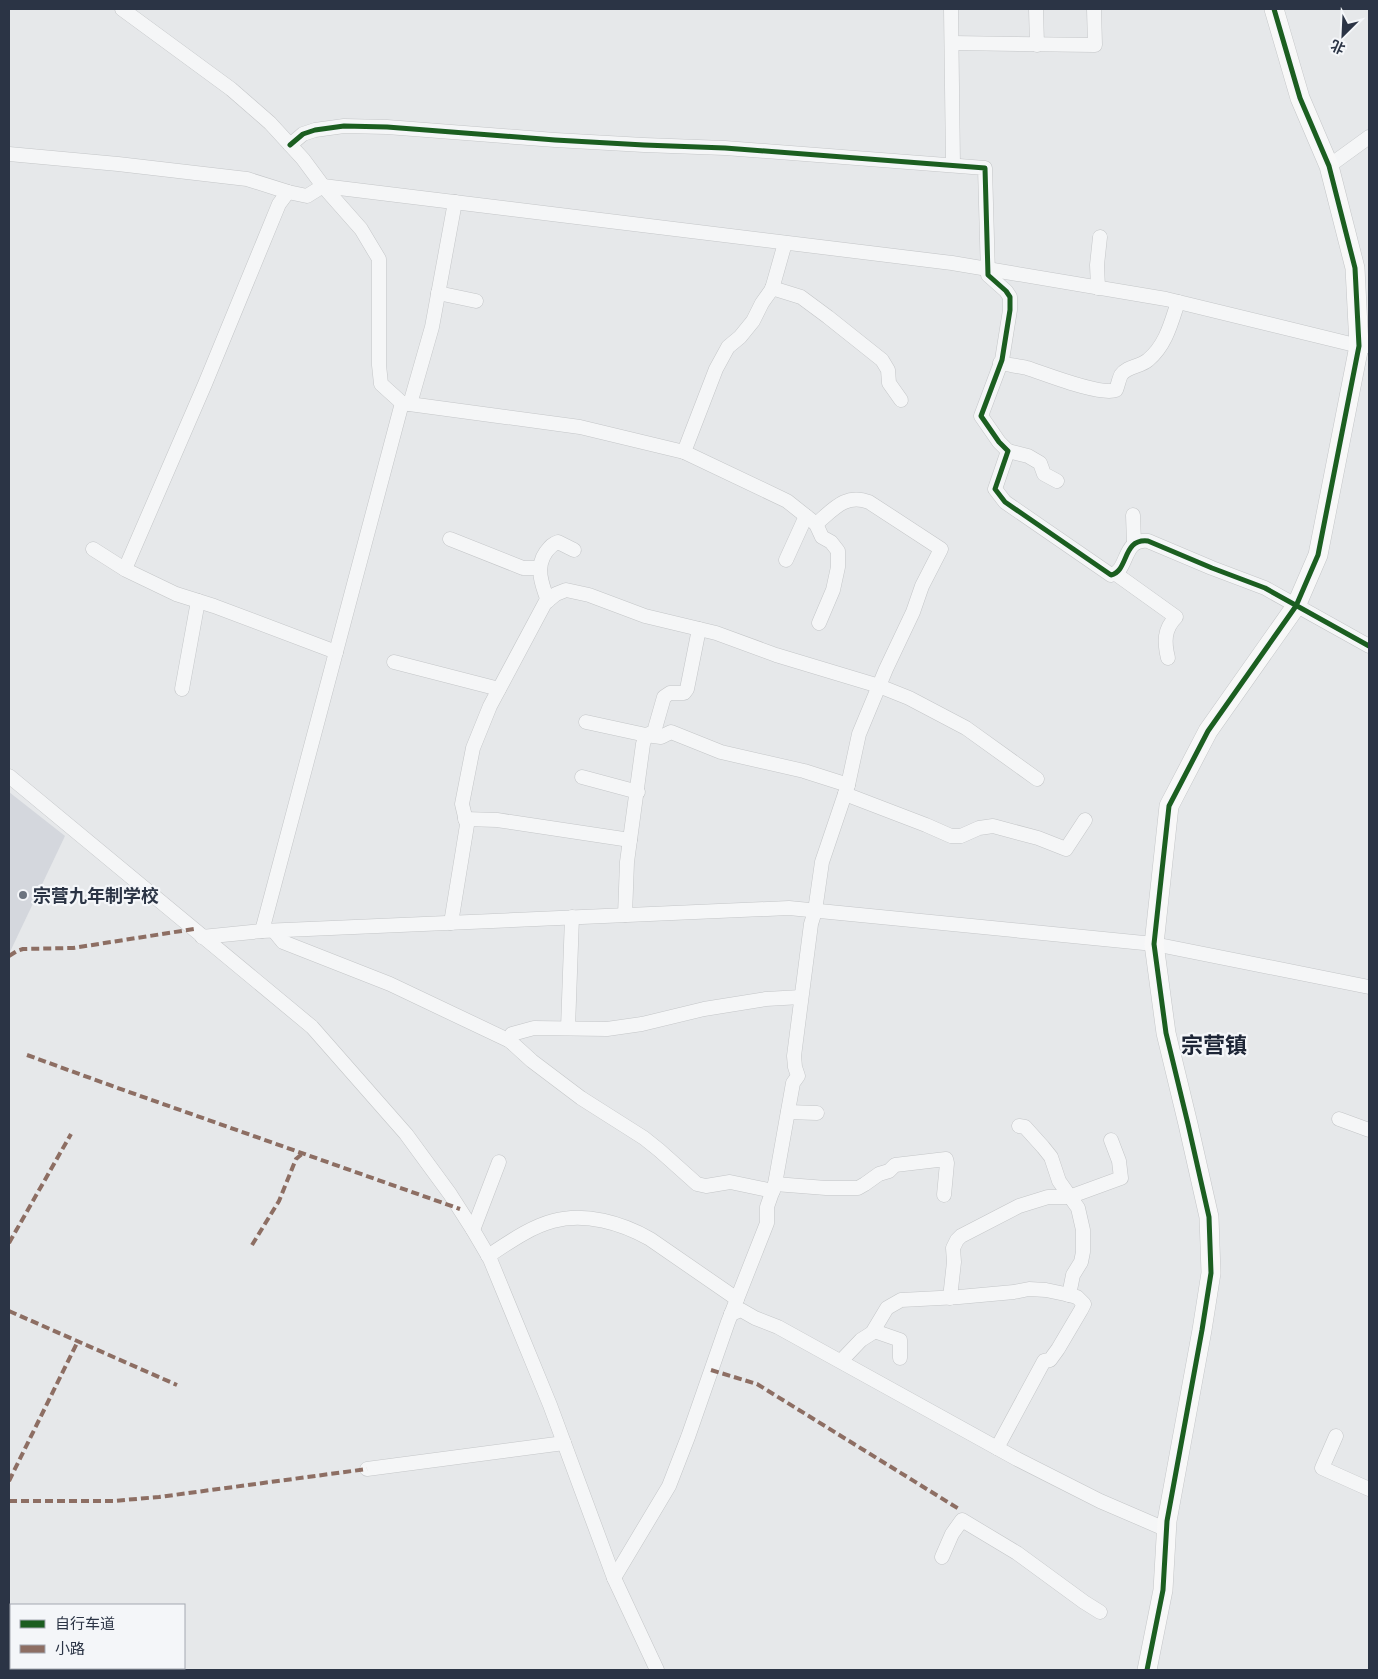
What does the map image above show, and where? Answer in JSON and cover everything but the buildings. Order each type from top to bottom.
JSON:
[{"type":"street","points":[[122,9],[231,89],[270,123],[304,159],[322,186],[361,229],[379,259],[379,365],[381,384],[406,404],[580,427],[684,452],[787,501],[811,520],[822,536],[831,542],[838,551],[838,567],[833,590],[819,623]]},
{"type":"street","points":[[951,9],[953,165]]},
{"type":"street","points":[[1036,9],[1037,45]]},
{"type":"street","points":[[952,43],[1095,45],[1094,9]]},
{"type":"street","points":[[1147,1670],[1163,1590],[1166,1529],[1211,1273],[1208,1217],[1166,1033],[1154,944],[1169,806],[1208,732],[1296,606],[1318,555],[1364,346],[1355,268],[1329,166],[1300,98],[1274,9]]},
{"type":"street","points":[[290,145],[303,134],[315,130],[344,126],[387,127],[565,141],[725,148],[985,168],[988,275],[1006,291],[1010,298],[1010,310],[1000,363],[981,416],[999,442],[1008,451],[1028,456],[1040,463],[1044,474],[1057,481]]},
{"type":"street","points":[[1329,166],[1369,137]]},
{"type":"street","points":[[9,154],[247,179],[306,196],[322,186],[952,264],[1178,302],[1364,346]]},
{"type":"street","points":[[125,569],[205,384],[279,204],[288,192]]},
{"type":"street","points":[[268,931],[336,652],[406,404],[432,327],[455,202]]},
{"type":"street","points":[[1098,288],[1097,265],[1100,237]]},
{"type":"street","points":[[684,452],[716,369],[728,347],[754,321],[762,303],[772,288],[785,243]]},
{"type":"street","points":[[772,288],[801,297],[882,360],[888,370],[889,383],[901,400]]},
{"type":"street","points":[[438,293],[476,301]]},
{"type":"street","points":[[1000,363],[1111,392],[1116,390],[1122,374],[1128,369],[1147,361],[1158,350],[1166,337],[1178,302]]},
{"type":"street","points":[[1008,451],[995,489],[999,496],[1112,575],[1116,574],[1176,618],[1170,623],[1166,631],[1168,658]]},
{"type":"street","points":[[614,1578],[669,1486],[731,1314],[767,1223],[767,1207],[774,1187],[793,1083],[798,1076],[794,1056],[810,924],[815,910],[822,862],[846,789],[859,734],[878,686],[940,549],[869,502],[862,499],[848,499],[811,520],[786,560]]},
{"type":"street","points":[[1133,515],[1134,543]]},
{"type":"street","points":[[450,539],[523,568],[540,568]]},
{"type":"street","points":[[1116,574],[1134,543],[1140,540],[1148,541],[1266,588],[1369,646]]},
{"type":"street","points":[[548,601],[541,583],[540,564],[544,555],[552,544],[558,542],[574,550]]},
{"type":"street","points":[[93,549],[125,569],[176,594],[336,652]]},
{"type":"street","points":[[451,923],[467,824],[462,804],[472,748],[499,690],[545,603],[556,594],[566,590],[589,595],[646,616],[699,629],[878,686],[909,698],[966,728],[1037,779]]},
{"type":"street","points":[[182,690],[198,601]]},
{"type":"street","points":[[646,735],[654,732],[664,697],[670,692],[684,693],[687,689],[699,629]]},
{"type":"street","points":[[394,662],[499,690]]},
{"type":"street","points":[[586,722],[661,737],[671,732],[721,752],[804,771],[951,836],[961,836],[979,828],[993,826],[1038,838],[1066,849],[1085,820]]},
{"type":"street","points":[[625,915],[627,862],[646,735]]},
{"type":"street","points":[[9,776],[312,1027],[406,1134],[450,1194],[488,1256],[550,1404],[614,1578],[656,1670]]},
{"type":"street","points":[[582,777],[638,792]]},
{"type":"street","points":[[465,819],[497,820],[630,840]]},
{"type":"street","points":[[202,937],[268,931],[788,908],[1154,944],[1369,987]]},
{"type":"street","points":[[568,1028],[572,918]]},
{"type":"street","points":[[268,931],[283,942],[390,984],[510,1041],[532,1061],[581,1098],[644,1138],[697,1184],[706,1186],[730,1182],[774,1187],[858,1188],[895,1165],[946,1159],[944,1194]]},
{"type":"street","points":[[510,1041],[512,1034],[534,1028],[607,1029],[642,1024],[704,1009],[802,997]]},
{"type":"street","points":[[788,1112],[817,1113]]},
{"type":"street","points":[[1338,1119],[1369,1130]]},
{"type":"street","points":[[1019,1126],[1025,1127],[1034,1135],[1051,1157],[1058,1181],[1078,1208],[1084,1230],[1084,1252],[1081,1262],[1073,1275],[1069,1295]]},
{"type":"street","points":[[950,1298],[954,1262],[953,1248],[961,1236],[1019,1206],[1048,1197],[1069,1197],[1121,1178],[1119,1161],[1111,1140]]},
{"type":"street","points":[[473,1230],[499,1162]]},
{"type":"street","points":[[488,1256],[524,1234],[553,1221],[592,1218],[637,1232],[650,1239],[737,1299]]},
{"type":"street","points":[[841,1361],[861,1340],[874,1331],[886,1308],[901,1300],[950,1298],[1029,1289],[1046,1290],[1077,1297],[1084,1304],[1081,1310],[1058,1349],[1050,1360],[1044,1361],[997,1448]]},
{"type":"street","points":[[731,1314],[741,1310],[778,1327],[997,1448],[1100,1501],[1166,1529]]},
{"type":"street","points":[[874,1331],[900,1340],[900,1358]]},
{"type":"street","points":[[1336,1436],[1322,1468],[1369,1489]]},
{"type":"street","points":[[366,1469],[564,1442]]},
{"type":"street","points":[[942,1557],[952,1534],[962,1520],[1016,1553],[1100,1612]]},
{"type":"shaded area","name":"宗营九年制学校","points":[[9,792],[65,836],[9,954]]},
{"type":"marked path","points":[[9,956],[23,949],[73,948],[194,929]]},
{"type":"marked path","points":[[27,1055],[460,1209]]},
{"type":"marked path","points":[[9,1243],[71,1134]]},
{"type":"marked path","points":[[252,1245],[279,1201],[296,1159],[303,1153]]},
{"type":"marked path","points":[[9,1311],[177,1385]]},
{"type":"marked path","points":[[9,1481],[78,1341]]},
{"type":"marked path","points":[[711,1370],[757,1384],[959,1509]]},
{"type":"marked path","points":[[9,1501],[113,1501],[159,1497],[367,1469]]},
{"type":"cycle path","points":[[1147,1670],[1163,1590],[1167,1521],[1211,1273],[1209,1217],[1166,1033],[1154,944],[1169,806],[1208,731],[1296,606],[1318,555],[1359,346],[1355,268],[1329,166],[1300,98],[1274,9]]},
{"type":"cycle path","points":[[290,145],[303,134],[315,130],[344,126],[387,127],[555,140],[725,148],[985,168],[988,275],[1010,297],[1010,310],[1002,360],[981,416],[999,442],[1008,451],[995,489],[1005,502],[1111,575],[1121,568],[1134,544],[1140,541],[1148,541],[1265,588],[1369,646]]},
{"type":"place","name":"宗营九年制学校","points":[[23,895]]},
{"type":"district","name":"宗营镇","points":[[1214,1045]]}]
